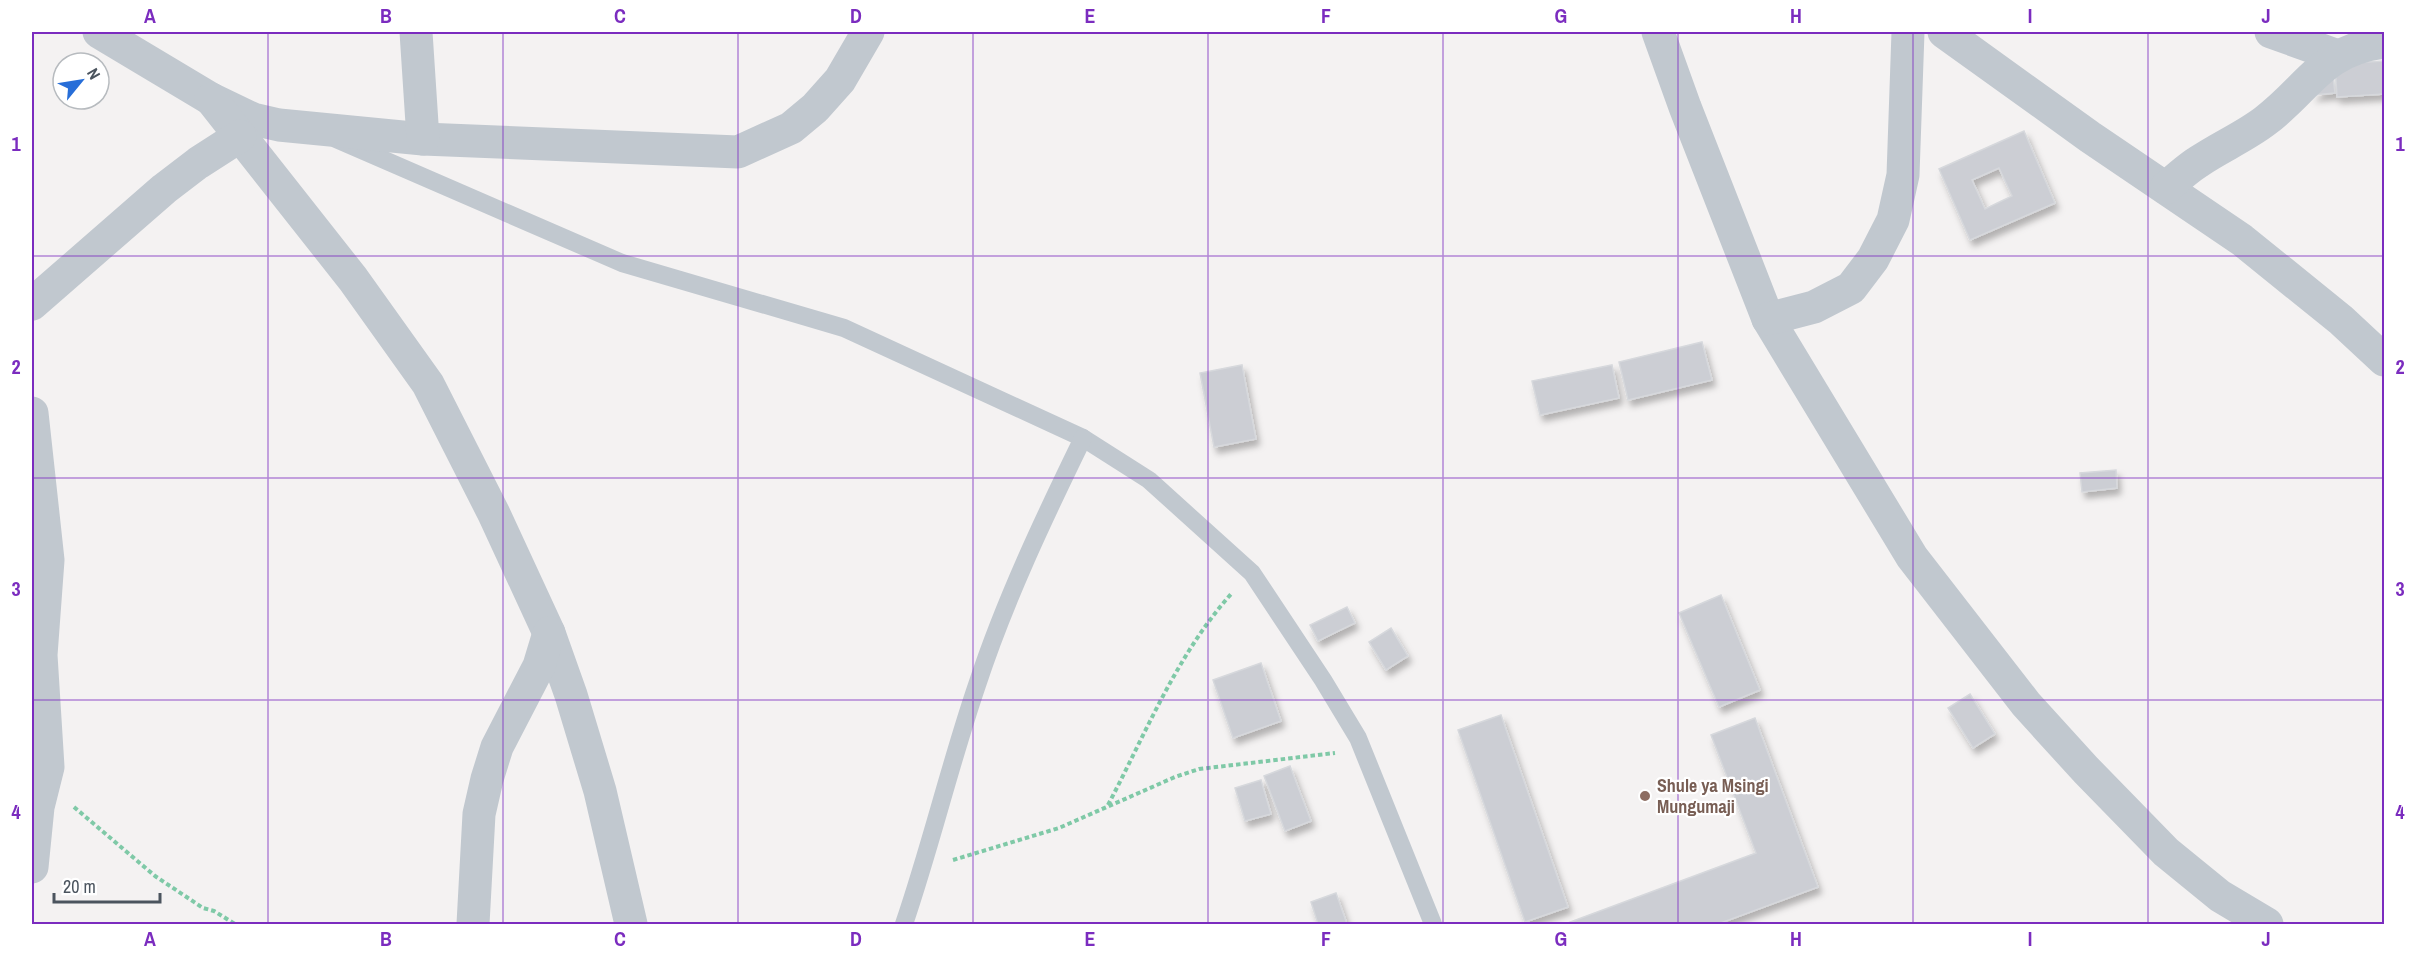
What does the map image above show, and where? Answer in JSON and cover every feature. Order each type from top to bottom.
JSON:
[{"type":"street","points":[[99,32],[211,99],[253,119],[279,125],[423,139],[738,152],[791,128],[815,108],[840,80],[868,32]]},
{"type":"street","points":[[416,32],[423,139]]},
{"type":"street","points":[[1658,32],[1768,319],[1912,557],[2026,704],[2086,770],[2166,852],[2220,896],[2267,924]]},
{"type":"street","points":[[1768,319],[1814,307],[1851,288],[1873,259],[1893,220],[1903,175],[1908,32]]},
{"type":"street","points":[[1944,32],[2090,137],[2242,240],[2341,320],[2385,360]]},
{"type":"street","points":[[2271,32],[2338,56]]},
{"type":"street","points":[[2166,188],[2199,161],[2263,123],[2288,103],[2317,70],[2338,56],[2354,49],[2385,42]]},
{"type":"street","points":[[211,99],[353,279],[428,384],[494,514],[549,633],[571,695],[600,791],[631,924]]},
{"type":"street","points":[[32,304],[164,189],[198,163],[240,136]]},
{"type":"street","points":[[32,413],[48,560],[41,655],[48,767],[38,807],[32,867]]},
{"type":"street","points":[[473,924],[479,814],[487,779],[497,747],[539,666],[549,633]]},
{"type":"lane","points":[[306,126],[622,263],[844,328],[1083,438],[1149,480],[1252,573],[1323,680],[1358,738],[1433,924]]},
{"type":"lane","points":[[904,924],[924,867],[977,684],[1037,532],[1083,438]]},
{"type":"path","points":[[1107,806],[1179,665],[1223,603],[1252,573]]},
{"type":"path","points":[[924,867],[1005,846],[1059,828],[1175,777],[1199,769],[1363,750]]},
{"type":"path","points":[[45,780],[104,834],[155,876],[202,908],[214,911],[235,924]]},
{"type":"building","points":[[2384,61],[2384,94],[2337,97],[2335,64]]},
{"type":"building","points":[[2333,76],[2335,93],[2313,95]]},
{"type":"building","points":[[2024,131],[2055,203],[1970,240],[1939,169]],"holes":[[[1999,168],[2012,196],[1985,209],[1972,180]]]},
{"type":"building","points":[[1702,342],[1712,380],[1628,400],[1619,362]]},
{"type":"building","points":[[1242,365],[1256,439],[1214,447],[1200,373]]},
{"type":"building","points":[[1612,365],[1619,398],[1540,415],[1532,381]]},
{"type":"building","points":[[2116,470],[2117,488],[2082,492],[2080,473]]},
{"type":"building","points":[[1721,595],[1760,690],[1719,707],[1679,613]]},
{"type":"building","points":[[1347,607],[1355,623],[1318,641],[1310,625]]},
{"type":"building","points":[[1391,628],[1408,656],[1386,670],[1369,642]]},
{"type":"building","points":[[1261,663],[1281,721],[1233,738],[1213,680]]},
{"type":"building","points":[[1970,694],[1995,734],[1973,748],[1948,708]]},
{"type":"building","points":[[1501,715],[1568,907],[1525,922],[1458,730]]},
{"type":"building","points":[[1755,718],[1818,887],[1718,924],[1565,924],[1756,853],[1711,735]]},
{"type":"building","points":[[1290,766],[1311,821],[1285,831],[1264,776]]},
{"type":"building","points":[[1261,780],[1271,814],[1245,821],[1235,788]]},
{"type":"building","points":[[1336,893],[1347,924],[1318,924],[1311,902]]},
{"type":"place","name":"Shule ya Msingi Mungumaji","points":[[1645,796]]}]
